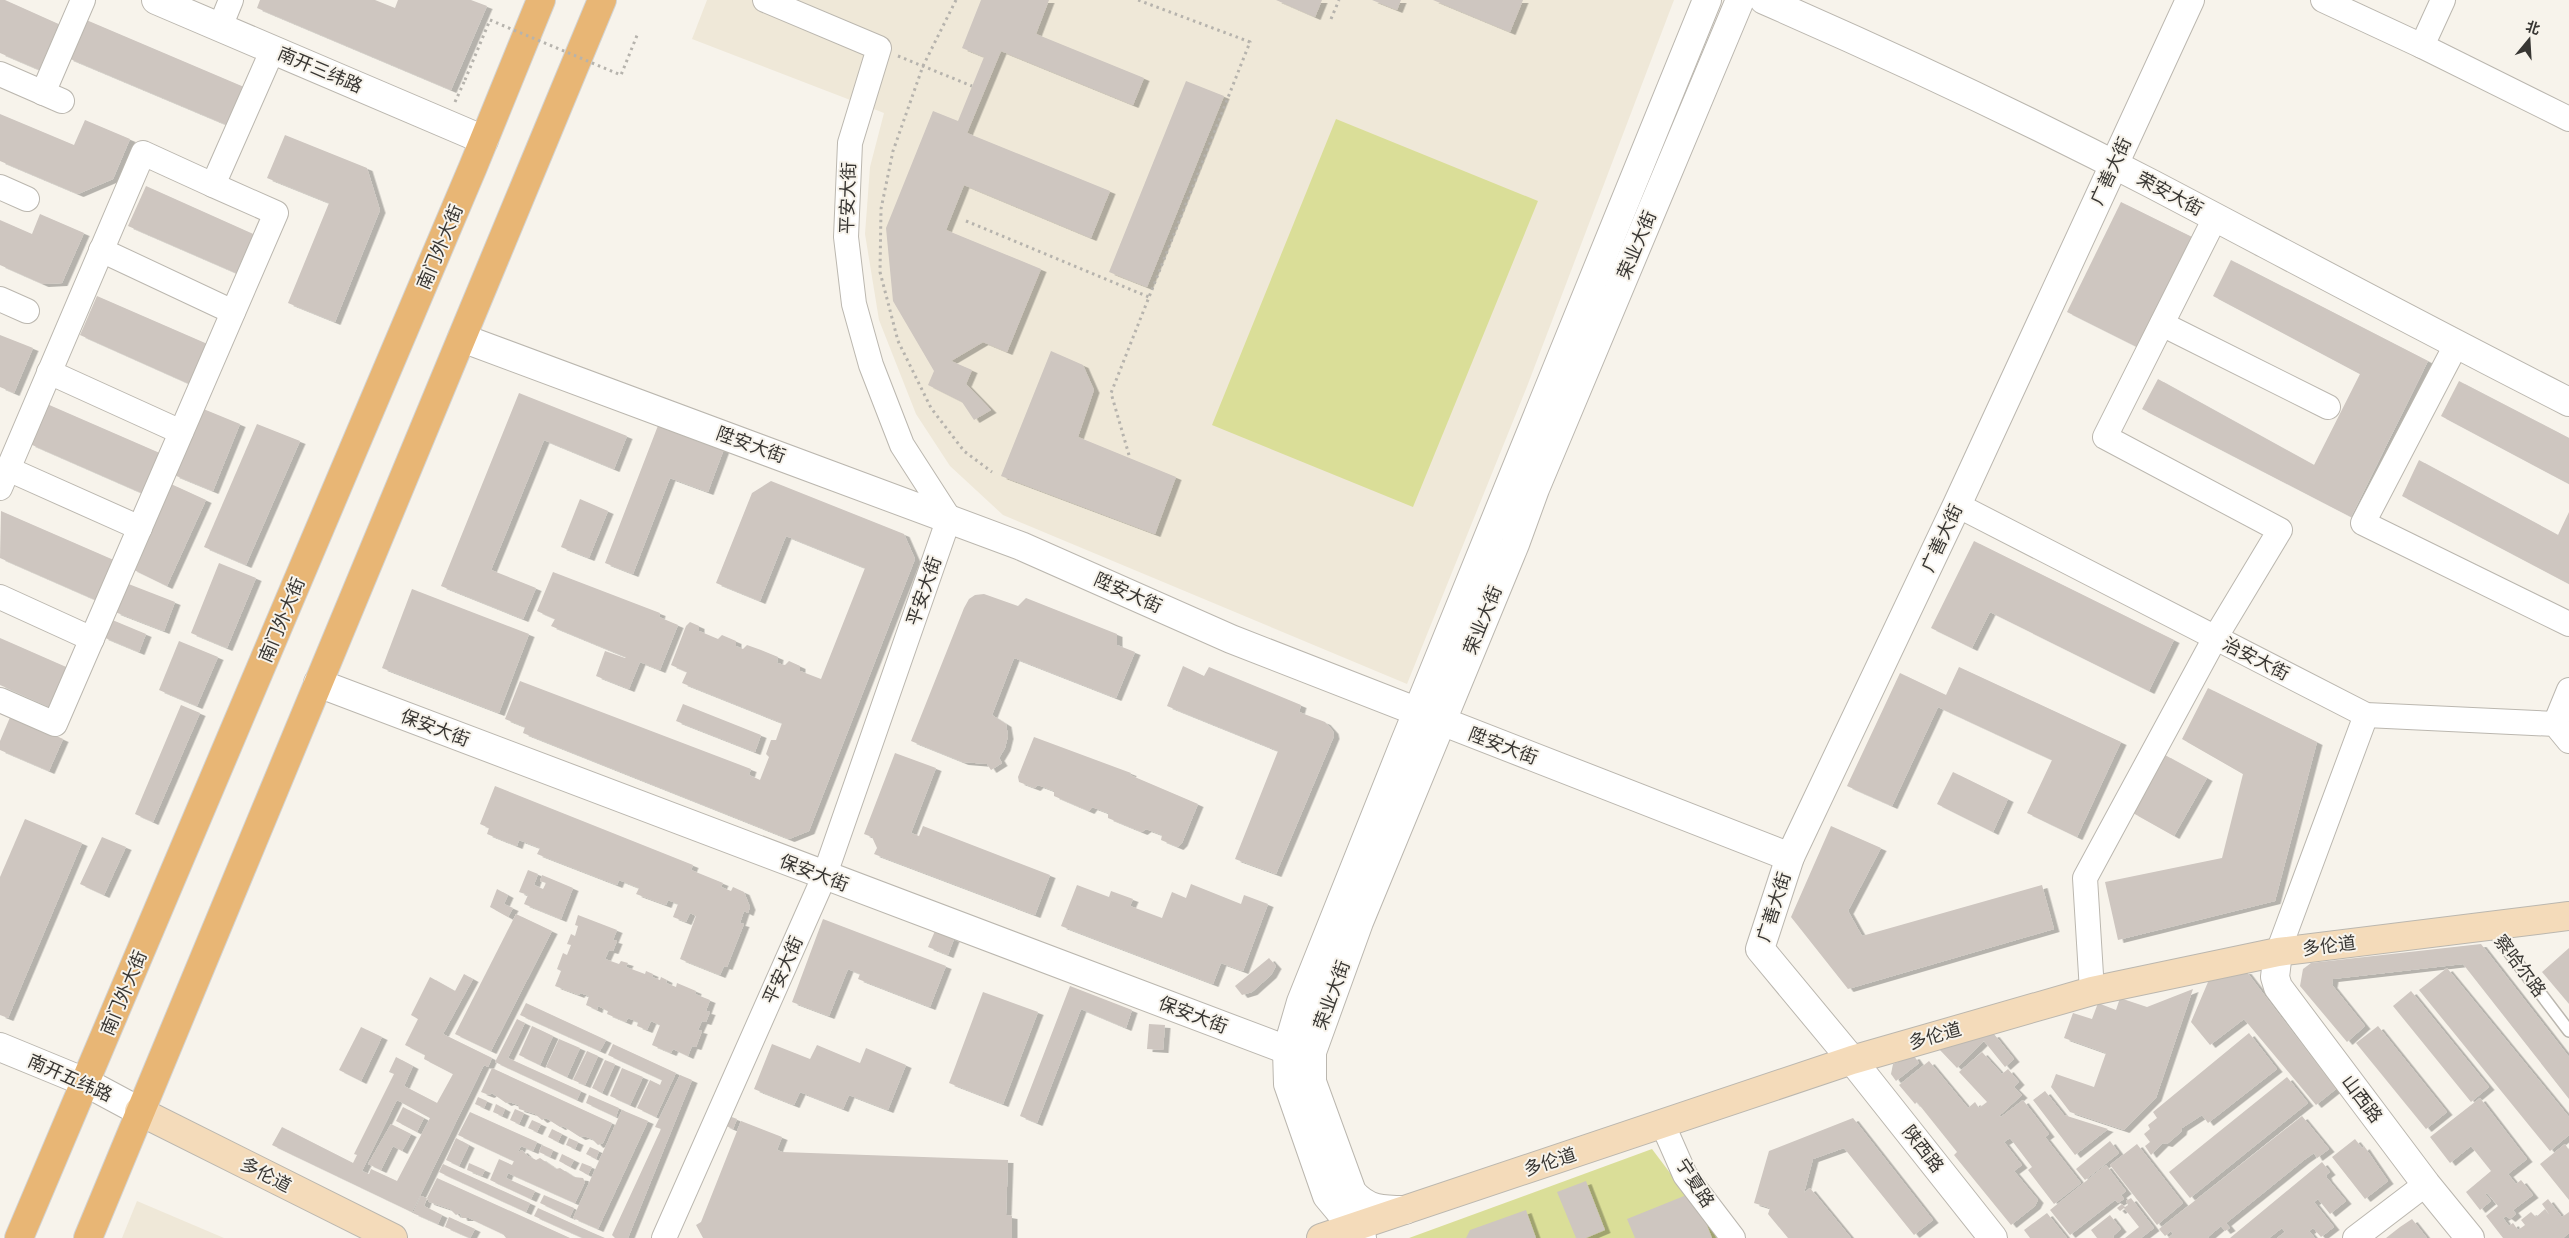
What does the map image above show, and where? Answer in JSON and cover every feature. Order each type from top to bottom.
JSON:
[{"type":"main road","name":"南门外大街","points":[[19,1238],[484,140],[541,0]]},
{"type":"main road","points":[[88,1238],[139,1111],[602,0]]},
{"type":"main road","name":"多伦道","points":[[1321,1238],[1358,1232],[1405,1210],[1852,1060],[2092,991],[2278,952],[2569,916]]},
{"type":"main road","name":"多伦道","points":[[139,1111],[393,1238]]},
{"type":"street","points":[[0,74],[53,97],[83,0]]},
{"type":"street","name":"南开三纬路","points":[[156,0],[484,140]]},
{"type":"street","points":[[220,27],[231,0]]},
{"type":"street","points":[[765,0],[879,48]]},
{"type":"street","name":"荣业大街","points":[[1358,1232],[1327,1196],[1288,1084],[1299,1051],[1359,922],[1429,717],[1464,600],[1508,484],[1708,0]]},
{"type":"street","name":"荣业大街","points":[[1429,717],[1538,480],[1740,0]]},
{"type":"street","name":"荣安大街","points":[[1764,0],[1949,83],[2114,165],[2456,345],[2569,402]]},
{"type":"street","name":"广善大街","points":[[1852,1060],[1760,948],[1790,858],[1957,505],[2190,0]]},
{"type":"street","points":[[2323,0],[2422,46],[2569,119]]},
{"type":"street","points":[[2422,46],[2443,0]]},
{"type":"street","name":"平安大街","points":[[664,1238],[824,876],[950,518],[902,445],[871,365],[854,304],[846,237],[850,144],[879,48]]},
{"type":"street","points":[[214,185],[273,49]]},
{"type":"street","points":[[0,700],[55,724],[140,528],[181,432],[276,213],[143,153],[4,478],[140,528]]},
{"type":"street","points":[[0,187],[27,199]]},
{"type":"street","points":[[2092,991],[2085,878],[2215,638],[2280,530],[2105,437],[2215,218]]},
{"type":"street","points":[[102,250],[233,312]]},
{"type":"street","points":[[0,299],[27,311]]},
{"type":"street","points":[[2162,324],[2328,407]]},
{"type":"street","name":"陞安大街","points":[[462,338],[950,518],[1021,546],[1231,639],[1790,858]]},
{"type":"street","points":[[2456,345],[2363,523],[2569,624]]},
{"type":"street","points":[[49,372],[181,432]]},
{"type":"street","name":"治安大街","points":[[1957,505],[2366,715],[2562,733]]},
{"type":"street","points":[[0,597],[92,639]]},
{"type":"street","name":"保安大街","points":[[318,683],[824,876],[1299,1051]]},
{"type":"street","points":[[2562,733],[2569,690]]},
{"type":"street","points":[[2278,952],[2366,715]]},
{"type":"street","name":"山西路","points":[[2278,952],[2275,977],[2278,987],[2426,1184],[2470,1238]]},
{"type":"street","name":"南开五纬路","points":[[0,1047],[85,1082],[139,1111]]},
{"type":"street","name":"荣业大街","points":[[1299,1051],[1352,1192],[1360,1201],[1369,1206],[1382,1210],[1405,1210]]},
{"type":"street","name":"陕西路","points":[[1852,1060],[1993,1238]]},
{"type":"street","name":"宁夏路","points":[[1663,1125],[1685,1175],[1733,1238]]},
{"type":"street","points":[[2355,1238],[2426,1184]]},
{"type":"lane","name":"察哈尔路","points":[[2489,926],[2569,1031]]},
{"type":"path","points":[[956,0],[923,66],[893,151],[881,209],[880,272],[898,341],[931,408],[964,451],[992,472]]},
{"type":"path","points":[[1129,455],[1111,393],[1250,42],[1138,0]]},
{"type":"path","points":[[1331,19],[1339,0]]},
{"type":"path","points":[[465,80],[490,20],[621,75],[638,33]]},
{"type":"path","points":[[879,48],[972,86]]},
{"type":"path","points":[[966,221],[1149,297]]},
{"type":"shaded area","points":[[707,0],[1674,0],[1528,384],[1407,684],[1003,515],[950,466],[916,414],[879,320],[865,234],[870,167],[884,113],[692,39]]},
{"type":"shaded area","points":[[137,1201],[224,1238],[122,1238]]},
{"type":"green space","points":[[1336,119],[1538,201],[1413,507],[1212,425]]},
{"type":"green space","points":[[1652,1149],[1719,1238],[1409,1238]]},
{"type":"building","points":[[0,0],[5,0],[63,26],[42,71],[0,53]]},
{"type":"building","points":[[260,0],[375,0],[395,8],[398,0],[471,0],[487,6],[451,90],[257,8]]},
{"type":"building","points":[[981,0],[1049,0],[1036,34],[1144,78],[1133,105],[1001,51],[967,133],[1110,191],[1091,238],[964,185],[946,230],[1041,269],[1007,352],[983,342],[951,361],[972,370],[966,384],[991,410],[974,420],[962,402],[928,385],[934,371],[893,301],[886,228],[933,111],[958,121],[984,57],[962,48]]},
{"type":"building","points":[[1276,0],[1322,0],[1315,17]]},
{"type":"building","points":[[1372,0],[1401,0],[1397,10]]},
{"type":"building","points":[[1433,0],[1523,0],[1510,32]]},
{"type":"building","points":[[84,19],[244,87],[227,125],[68,58]]},
{"type":"building","points":[[1186,81],[1224,96],[1147,287],[1109,272]]},
{"type":"building","points":[[0,114],[74,145],[85,120],[130,139],[113,179],[78,194],[0,161]]},
{"type":"building","points":[[285,135],[367,168],[380,210],[335,322],[288,303],[329,203],[267,178]]},
{"type":"building","points":[[146,186],[260,237],[243,276],[128,226]]},
{"type":"building","points":[[2121,202],[2192,237],[2139,348],[2067,312]]},
{"type":"building","points":[[40,214],[84,233],[62,283],[43,284],[0,265],[0,220],[32,234]]},
{"type":"building","points":[[2231,260],[2428,361],[2351,517],[2142,409],[2158,379],[2314,465],[2360,374],[2213,296]]},
{"type":"building","points":[[97,296],[212,346],[194,386],[80,335]]},
{"type":"building","points":[[0,335],[33,348],[14,393],[0,387]]},
{"type":"building","points":[[1051,351],[1083,365],[1094,390],[1078,437],[1176,477],[1155,534],[1001,476]]},
{"type":"building","points":[[2459,381],[2569,438],[2569,484],[2441,416]]},
{"type":"building","points":[[519,393],[627,436],[614,469],[544,440],[491,570],[536,588],[523,619],[441,586]]},
{"type":"building","points":[[47,404],[162,454],[144,494],[30,444]]},
{"type":"building","points":[[201,408],[240,424],[213,491],[174,475]]},
{"type":"building","points":[[659,423],[724,449],[708,492],[670,478],[633,574],[605,563]]},
{"type":"building","points":[[257,424],[300,441],[246,565],[204,547]]},
{"type":"building","points":[[2419,460],[2558,535],[2569,512],[2569,584],[2402,496]]},
{"type":"building","points":[[771,481],[904,534],[915,559],[809,831],[789,839],[523,733],[525,727],[505,719],[520,681],[751,769],[749,775],[760,780],[769,757],[766,754],[771,740],[776,740],[782,723],[682,683],[687,672],[671,665],[686,626],[690,622],[699,626],[699,631],[718,639],[722,635],[736,641],[736,646],[743,649],[747,645],[761,650],[778,657],[777,663],[785,665],[789,661],[800,666],[800,671],[821,679],[865,568],[786,536],[760,601],[716,583],[752,493]]},
{"type":"building","points":[[171,484],[206,500],[167,586],[132,569]]},
{"type":"building","points":[[580,499],[608,511],[589,558],[561,547]]},
{"type":"building","points":[[1,511],[116,561],[98,601],[0,558]]},
{"type":"building","points":[[1974,541],[2174,640],[2149,691],[1990,612],[1972,648],[1931,628]]},
{"type":"building","points":[[219,563],[256,578],[227,648],[191,633]]},
{"type":"building","points":[[553,572],[660,613],[659,617],[678,625],[660,670],[640,662],[629,689],[596,676],[605,651],[626,657],[551,626],[555,619],[537,611]]},
{"type":"building","points":[[126,583],[175,602],[164,631],[115,612]]},
{"type":"building","points":[[412,589],[529,634],[499,713],[382,668]]},
{"type":"building","points":[[984,594],[1018,606],[1026,598],[1117,634],[1117,645],[1135,652],[1116,698],[1014,658],[992,715],[1006,724],[1008,736],[1005,748],[999,758],[1002,763],[991,770],[987,764],[963,762],[911,741],[964,608],[969,599],[975,595]]},
{"type":"building","points":[[110,619],[146,634],[139,652],[103,637]]},
{"type":"building","points":[[0,638],[73,670],[56,710],[0,685]]},
{"type":"building","points":[[179,641],[218,657],[197,706],[159,690]]},
{"type":"building","points":[[1183,666],[1204,676],[1209,667],[1301,705],[1299,712],[1325,722],[1333,731],[1334,736],[1276,874],[1235,859],[1278,751],[1167,706]]},
{"type":"building","points":[[1959,667],[2121,742],[2077,837],[2027,813],[2052,760],[1938,707],[1892,806],[1847,786],[1900,673],[1946,695]]},
{"type":"building","points":[[2208,688],[2317,742],[2275,901],[2118,940],[2105,882],[2222,858],[2243,774],[2182,739]]},
{"type":"building","points":[[683,704],[761,735],[755,752],[676,721]]},
{"type":"building","points":[[181,705],[200,713],[153,822],[135,814]]},
{"type":"building","points":[[11,715],[63,739],[49,771],[0,750],[0,741]]},
{"type":"building","points":[[1034,737],[1131,773],[1130,775],[1198,804],[1182,843],[1178,847],[1161,840],[1162,835],[1146,829],[1142,832],[1108,818],[1108,813],[1092,807],[1089,811],[1054,796],[1054,791],[1038,785],[1035,788],[1019,782],[1018,777]]},
{"type":"building","points":[[895,753],[936,768],[911,833],[919,836],[923,826],[1050,875],[1035,915],[874,854],[877,848],[872,837],[864,834]]},
{"type":"building","points":[[2165,755],[2207,778],[2174,836],[2133,813]]},
{"type":"building","points":[[1953,772],[2008,799],[1993,832],[1937,804]]},
{"type":"building","points":[[495,786],[693,865],[691,870],[723,883],[721,887],[731,891],[733,887],[744,892],[750,907],[748,913],[744,911],[740,923],[744,924],[727,967],[724,966],[720,975],[680,959],[696,916],[690,913],[686,922],[673,917],[678,904],[668,900],[666,905],[636,894],[639,888],[619,880],[617,885],[537,854],[540,848],[519,840],[517,846],[487,834],[489,828],[480,824]]},
{"type":"building","points":[[25,819],[82,843],[8,1018],[0,1015],[0,877]]},
{"type":"building","points":[[1831,826],[1881,848],[1848,911],[1862,936],[2042,885],[2054,929],[1848,989],[1791,917]]},
{"type":"building","points":[[102,837],[126,847],[104,895],[80,884]]},
{"type":"building","points":[[528,870],[538,874],[534,885],[543,889],[546,883],[540,881],[542,875],[573,888],[561,919],[524,904],[528,895],[519,892]]},
{"type":"building","points":[[1191,884],[1241,904],[1244,895],[1268,904],[1243,971],[1221,963],[1213,984],[1061,926],[1077,885],[1109,897],[1111,891],[1133,899],[1130,906],[1162,918],[1172,892],[1186,898]]},
{"type":"building","points":[[497,889],[508,895],[504,904],[513,908],[508,917],[490,907]]},
{"type":"building","points":[[516,914],[552,931],[491,1051],[455,1034]]},
{"type":"building","points":[[578,915],[617,930],[613,940],[617,941],[613,951],[609,950],[605,959],[619,964],[621,961],[628,963],[626,967],[645,974],[646,971],[653,974],[652,977],[660,980],[661,977],[667,980],[666,983],[676,987],[677,983],[696,991],[695,994],[710,1000],[706,1011],[710,1012],[706,1022],[702,1021],[698,1030],[702,1031],[696,1047],[692,1046],[688,1056],[673,1049],[671,1053],[652,1045],[660,1025],[651,1021],[647,1030],[637,1026],[638,1022],[628,1018],[626,1022],[607,1014],[608,1011],[598,1006],[597,1010],[586,1005],[589,996],[580,993],[579,995],[555,986],[561,971],[557,969],[563,953],[567,955],[571,945],[567,944],[571,934],[575,936],[578,926],[575,925]]},
{"type":"building","points":[[823,919],[946,966],[930,1007],[858,979],[860,974],[848,969],[829,1016],[792,1002]]},
{"type":"building","points":[[935,931],[954,939],[948,955],[928,947]]},
{"type":"building","points":[[2481,944],[2569,1057],[2569,1099],[2463,964],[2333,979],[2332,985],[2365,1026],[2347,1042],[2300,986],[2303,969],[2311,963]]},
{"type":"building","points":[[2569,948],[2569,1004],[2542,972]]},
{"type":"building","points":[[1269,958],[1276,966],[1271,975],[1252,992],[1242,995],[1235,986]]},
{"type":"building","points":[[2447,968],[2569,1117],[2569,1135],[2550,1151],[2419,990]]},
{"type":"building","points":[[2246,971],[2336,1089],[2316,1105],[2244,1019],[2210,1045],[2191,1022],[2211,975]]},
{"type":"building","points":[[464,974],[473,979],[443,1034],[492,1058],[488,1067],[484,1065],[412,1212],[272,1145],[282,1127],[353,1163],[357,1155],[354,1154],[394,1074],[389,1072],[396,1057],[413,1066],[404,1086],[437,1103],[453,1074],[424,1059],[425,1055],[405,1045],[418,1019],[411,1015],[430,977],[455,991]],"holes":[[[397,1100],[430,1118],[397,1181],[371,1169],[369,1174],[362,1171]]]},
{"type":"building","points":[[1070,986],[1132,1010],[1126,1028],[1081,1009],[1037,1123],[1020,1116]]},
{"type":"building","points":[[2193,989],[2156,1098],[2124,1130],[2070,1112],[2051,1087],[2056,1074],[2094,1087],[2106,1053],[2064,1038],[2073,1013],[2092,1019],[2098,1003],[2116,1010],[2120,998],[2147,1007]]},
{"type":"building","points":[[2411,991],[2489,1087],[2471,1102],[2393,1006]]},
{"type":"building","points":[[983,992],[1038,1012],[1003,1104],[949,1083]]},
{"type":"building","points":[[526,1003],[606,1040],[600,1051],[520,1015]]},
{"type":"building","points":[[517,1019],[525,1023],[508,1058],[581,1091],[577,1100],[495,1062]]},
{"type":"building","points":[[1149,1024],[1165,1025],[1163,1050],[1147,1049]]},
{"type":"building","points":[[532,1026],[553,1036],[540,1065],[519,1055]]},
{"type":"building","points":[[2378,1026],[2447,1112],[2426,1129],[2356,1043]]},
{"type":"building","points":[[361,1027],[382,1037],[361,1081],[339,1070]]},
{"type":"building","points":[[2249,1033],[2277,1069],[2208,1123],[2202,1115],[2182,1128],[2181,1132],[2167,1144],[2163,1143],[2151,1155],[2145,1146],[2150,1142],[2144,1134],[2150,1129],[2148,1125],[2157,1118],[2153,1112]]},
{"type":"building","points":[[1994,1034],[2014,1059],[2005,1067],[1984,1041],[1957,1068],[1939,1049]]},
{"type":"building","points":[[559,1039],[580,1048],[567,1077],[546,1067]]},
{"type":"building","points":[[613,1044],[676,1073],[656,1117],[637,1108],[650,1080],[660,1085],[662,1080],[608,1055]]},
{"type":"building","points":[[772,1044],[810,1059],[817,1045],[860,1063],[866,1048],[906,1065],[888,1110],[849,1095],[843,1109],[800,1092],[794,1105],[754,1089]]},
{"type":"building","points":[[587,1051],[598,1056],[585,1085],[573,1080]]},
{"type":"building","points":[[1982,1052],[2002,1074],[2008,1069],[2019,1082],[2014,1087],[2022,1095],[1999,1116],[2001,1117],[2023,1100],[2049,1134],[2045,1137],[2081,1183],[2054,1204],[2028,1170],[2032,1167],[2010,1138],[2004,1142],[2022,1165],[2014,1171],[2038,1200],[2035,1206],[2011,1225],[1954,1155],[1957,1152],[1917,1102],[1915,1104],[1899,1085],[1929,1061],[1968,1108],[1975,1102],[1979,1108],[1987,1102],[1959,1072]]},
{"type":"building","points":[[1914,1056],[1919,1063],[1896,1081],[1891,1074],[1893,1064]]},
{"type":"building","points":[[605,1060],[615,1064],[602,1093],[592,1088]]},
{"type":"building","points":[[492,1068],[612,1123],[603,1143],[598,1145],[592,1139],[584,1136],[580,1137],[546,1118],[542,1120],[535,1114],[519,1109],[518,1105],[506,1103],[492,1093],[489,1095],[481,1092]]},
{"type":"building","points":[[622,1068],[643,1077],[630,1105],[610,1096]]},
{"type":"building","points":[[680,1075],[692,1080],[628,1238],[615,1238],[612,1235],[661,1129],[655,1127]]},
{"type":"building","points":[[2287,1077],[2308,1103],[2190,1198],[2169,1172]]},
{"type":"building","points":[[2045,1091],[2064,1115],[2108,1129],[2075,1155],[2033,1100]]},
{"type":"building","points":[[589,1095],[619,1108],[616,1117],[586,1103]]},
{"type":"building","points":[[478,1097],[487,1101],[484,1108],[475,1104]]},
{"type":"building","points":[[2480,1098],[2527,1159],[2508,1174],[2516,1184],[2521,1180],[2533,1195],[2513,1210],[2516,1214],[2510,1219],[2506,1216],[2503,1218],[2509,1226],[2513,1223],[2518,1230],[2525,1225],[2521,1220],[2531,1212],[2536,1217],[2545,1209],[2551,1217],[2542,1204],[2548,1199],[2562,1217],[2569,1212],[2569,1233],[2563,1238],[2503,1238],[2486,1216],[2498,1206],[2487,1193],[2485,1194],[2491,1201],[2480,1210],[2466,1192],[2491,1171],[2471,1146],[2450,1163],[2430,1137]]},
{"type":"building","points":[[496,1104],[505,1109],[502,1116],[493,1112]]},
{"type":"building","points":[[403,1107],[424,1118],[417,1132],[396,1121]]},
{"type":"building","points":[[515,1109],[524,1113],[519,1124],[510,1120]]},
{"type":"building","points":[[622,1110],[648,1121],[598,1229],[573,1218]]},
{"type":"building","points":[[470,1112],[537,1142],[533,1151],[521,1146],[518,1152],[522,1150],[536,1160],[540,1158],[556,1169],[560,1168],[574,1177],[583,1178],[585,1182],[575,1203],[508,1173],[506,1178],[535,1191],[531,1199],[490,1180],[499,1159],[512,1165],[514,1161],[458,1135]]},
{"type":"building","points":[[729,1116],[737,1119],[733,1129],[724,1125]]},
{"type":"building","points":[[2302,1116],[2329,1149],[2317,1158],[2314,1153],[2304,1160],[2226,1223],[2230,1228],[2225,1231],[2221,1226],[2209,1238],[2168,1238],[2173,1234],[2171,1231],[2165,1236],[2159,1229]]},
{"type":"building","points":[[1853,1118],[1933,1220],[1914,1235],[1844,1148],[1813,1159],[1804,1193],[1810,1188],[1851,1238],[1788,1238],[1768,1214],[1770,1208],[1754,1203],[1769,1151]]},
{"type":"building","points":[[532,1120],[541,1124],[537,1132],[528,1128]]},
{"type":"building","points":[[741,1121],[782,1137],[777,1150],[782,1152],[1008,1160],[1006,1215],[1012,1216],[1012,1238],[703,1238],[696,1225],[701,1222]]},
{"type":"building","points":[[391,1124],[411,1134],[402,1151],[393,1146],[381,1170],[368,1164]]},
{"type":"building","points":[[552,1129],[562,1134],[558,1142],[548,1137]]},
{"type":"building","points":[[456,1138],[469,1145],[459,1166],[446,1160]]},
{"type":"building","points":[[569,1138],[578,1142],[575,1149],[566,1145]]},
{"type":"building","points":[[2355,1139],[2362,1148],[2364,1146],[2388,1181],[2365,1199],[2332,1157]]},
{"type":"building","points":[[2110,1141],[2119,1153],[2085,1180],[2076,1169]]},
{"type":"building","points":[[2137,1144],[2183,1203],[2157,1225],[2110,1165]]},
{"type":"building","points":[[2565,1144],[2569,1150],[2569,1200],[2540,1164]]},
{"type":"building","points":[[542,1145],[553,1150],[550,1157],[539,1152]]},
{"type":"building","points":[[590,1147],[599,1151],[596,1159],[586,1154]]},
{"type":"building","points":[[562,1154],[574,1160],[570,1167],[559,1161]]},
{"type":"building","points":[[2322,1162],[2330,1172],[2326,1175],[2327,1178],[2346,1201],[2330,1214],[2318,1199],[2314,1202],[2334,1227],[2321,1237],[2313,1228],[2309,1231],[2315,1238],[2277,1238],[2285,1232],[2282,1228],[2269,1238],[2230,1238]]},
{"type":"building","points":[[469,1163],[485,1170],[482,1176],[467,1170]]},
{"type":"building","points":[[582,1163],[592,1167],[588,1175],[579,1170]]},
{"type":"building","points":[[443,1164],[530,1203],[526,1212],[439,1172]]},
{"type":"building","points":[[2106,1165],[2126,1191],[2121,1195],[2124,1199],[2118,1203],[2115,1200],[2070,1235],[2050,1210]]},
{"type":"building","points":[[437,1178],[570,1238],[506,1238],[503,1234],[469,1218],[462,1218],[460,1213],[456,1215],[450,1209],[429,1202],[427,1198]]},
{"type":"building","points":[[1586,1181],[1605,1230],[1586,1238],[1576,1238],[1557,1192]]},
{"type":"building","points":[[1694,1192],[1712,1238],[1635,1238],[1627,1219]]},
{"type":"building","points":[[544,1195],[574,1208],[570,1217],[540,1203]]},
{"type":"building","points":[[421,1196],[427,1198],[424,1206],[442,1215],[438,1224],[413,1213]]},
{"type":"building","points":[[2131,1198],[2154,1228],[2141,1238],[2125,1238],[2139,1227],[2124,1208],[2120,1211],[2117,1208],[2122,1204],[2125,1207],[2128,1205],[2126,1201]]},
{"type":"building","points":[[538,1208],[605,1238],[583,1238],[534,1216]]},
{"type":"building","points":[[1526,1210],[1536,1238],[1466,1238],[1470,1230]]},
{"type":"building","points":[[2047,1213],[2067,1238],[2030,1238],[2024,1230]]},
{"type":"building","points":[[2110,1215],[2121,1229],[2113,1236],[2114,1238],[2097,1238],[2091,1230]]},
{"type":"building","points":[[449,1217],[475,1229],[470,1238],[445,1227]]},
{"type":"building","points":[[2412,1219],[2427,1238],[2386,1238],[2400,1227]]}]
